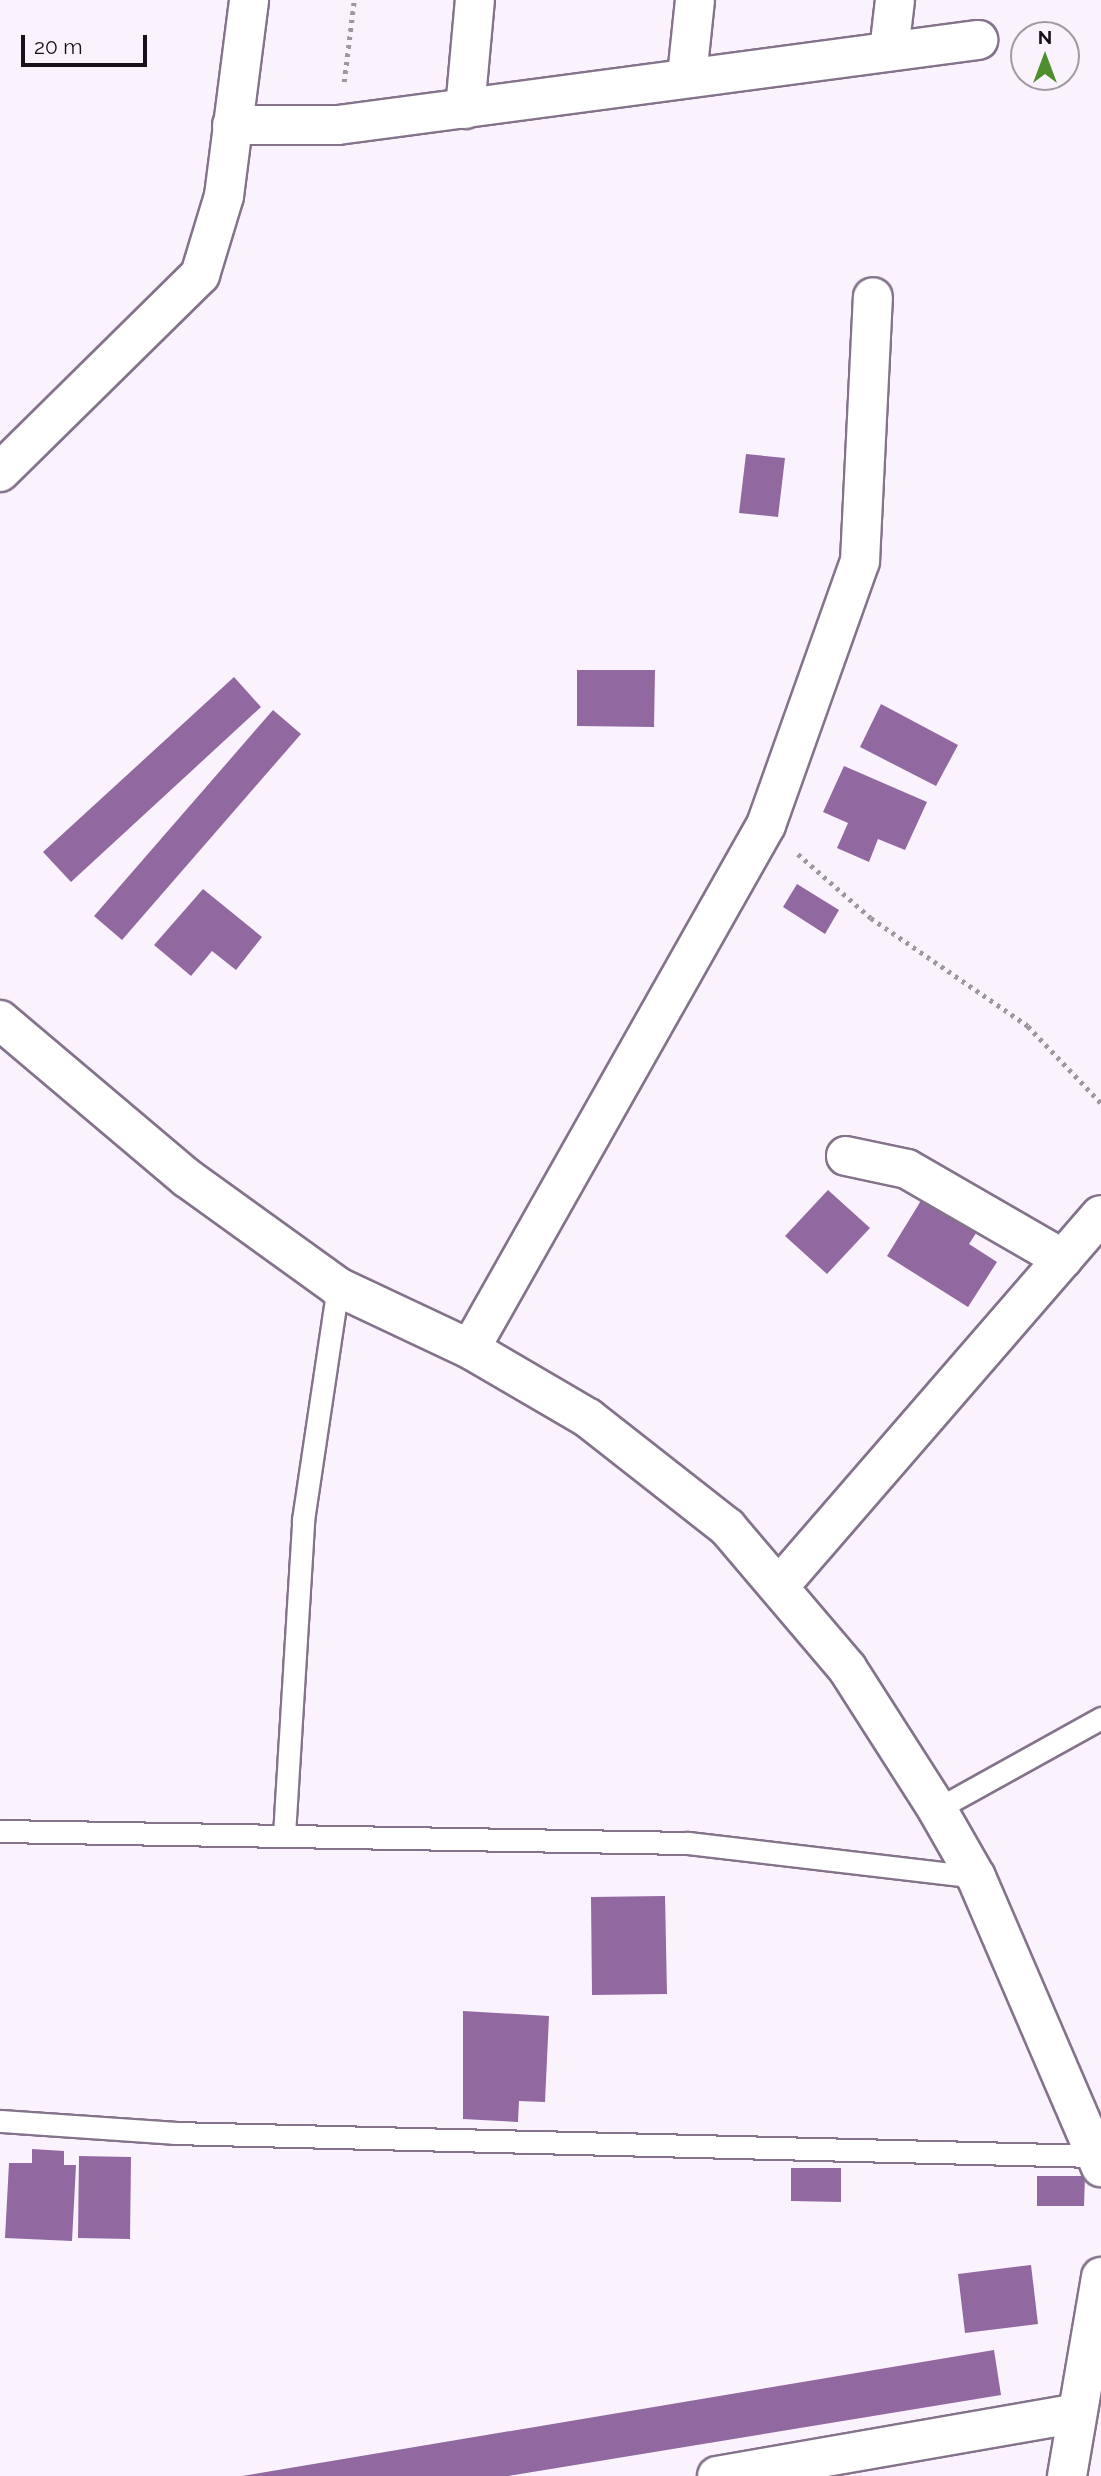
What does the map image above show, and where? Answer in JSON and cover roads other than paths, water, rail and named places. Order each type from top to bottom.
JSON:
[{"type":"street","points":[[0,472],[200,275],[224,196],[249,0]]},
{"type":"street","points":[[465,109],[475,0]]},
{"type":"street","points":[[687,76],[695,0]]},
{"type":"street","points":[[889,51],[895,0]]},
{"type":"street","points":[[232,125],[338,125],[687,76],[978,40]]},
{"type":"street","points":[[470,1349],[766,825],[860,561],[873,297]]},
{"type":"street","points":[[0,1020],[187,1178],[338,1287],[470,1349],[588,1418],[665,1475],[727,1527],[781,1584],[847,1668],[937,1809],[975,1877],[1099,2161]]},
{"type":"street","points":[[846,1156],[907,1169],[1063,1259]]},
{"type":"street","points":[[781,1584],[1101,1215]]},
{"type":"street","points":[[1067,2476],[1101,2277]]},
{"type":"street","points":[[717,2476],[1077,2413]]},
{"type":"lane","points":[[284,1835],[303,1520],[338,1287]]},
{"type":"lane","points":[[937,1809],[1101,1718]]},
{"type":"lane","points":[[0,1831],[688,1843],[975,1877]]},
{"type":"lane","points":[[0,2121],[174,2133],[1099,2161]]}]
